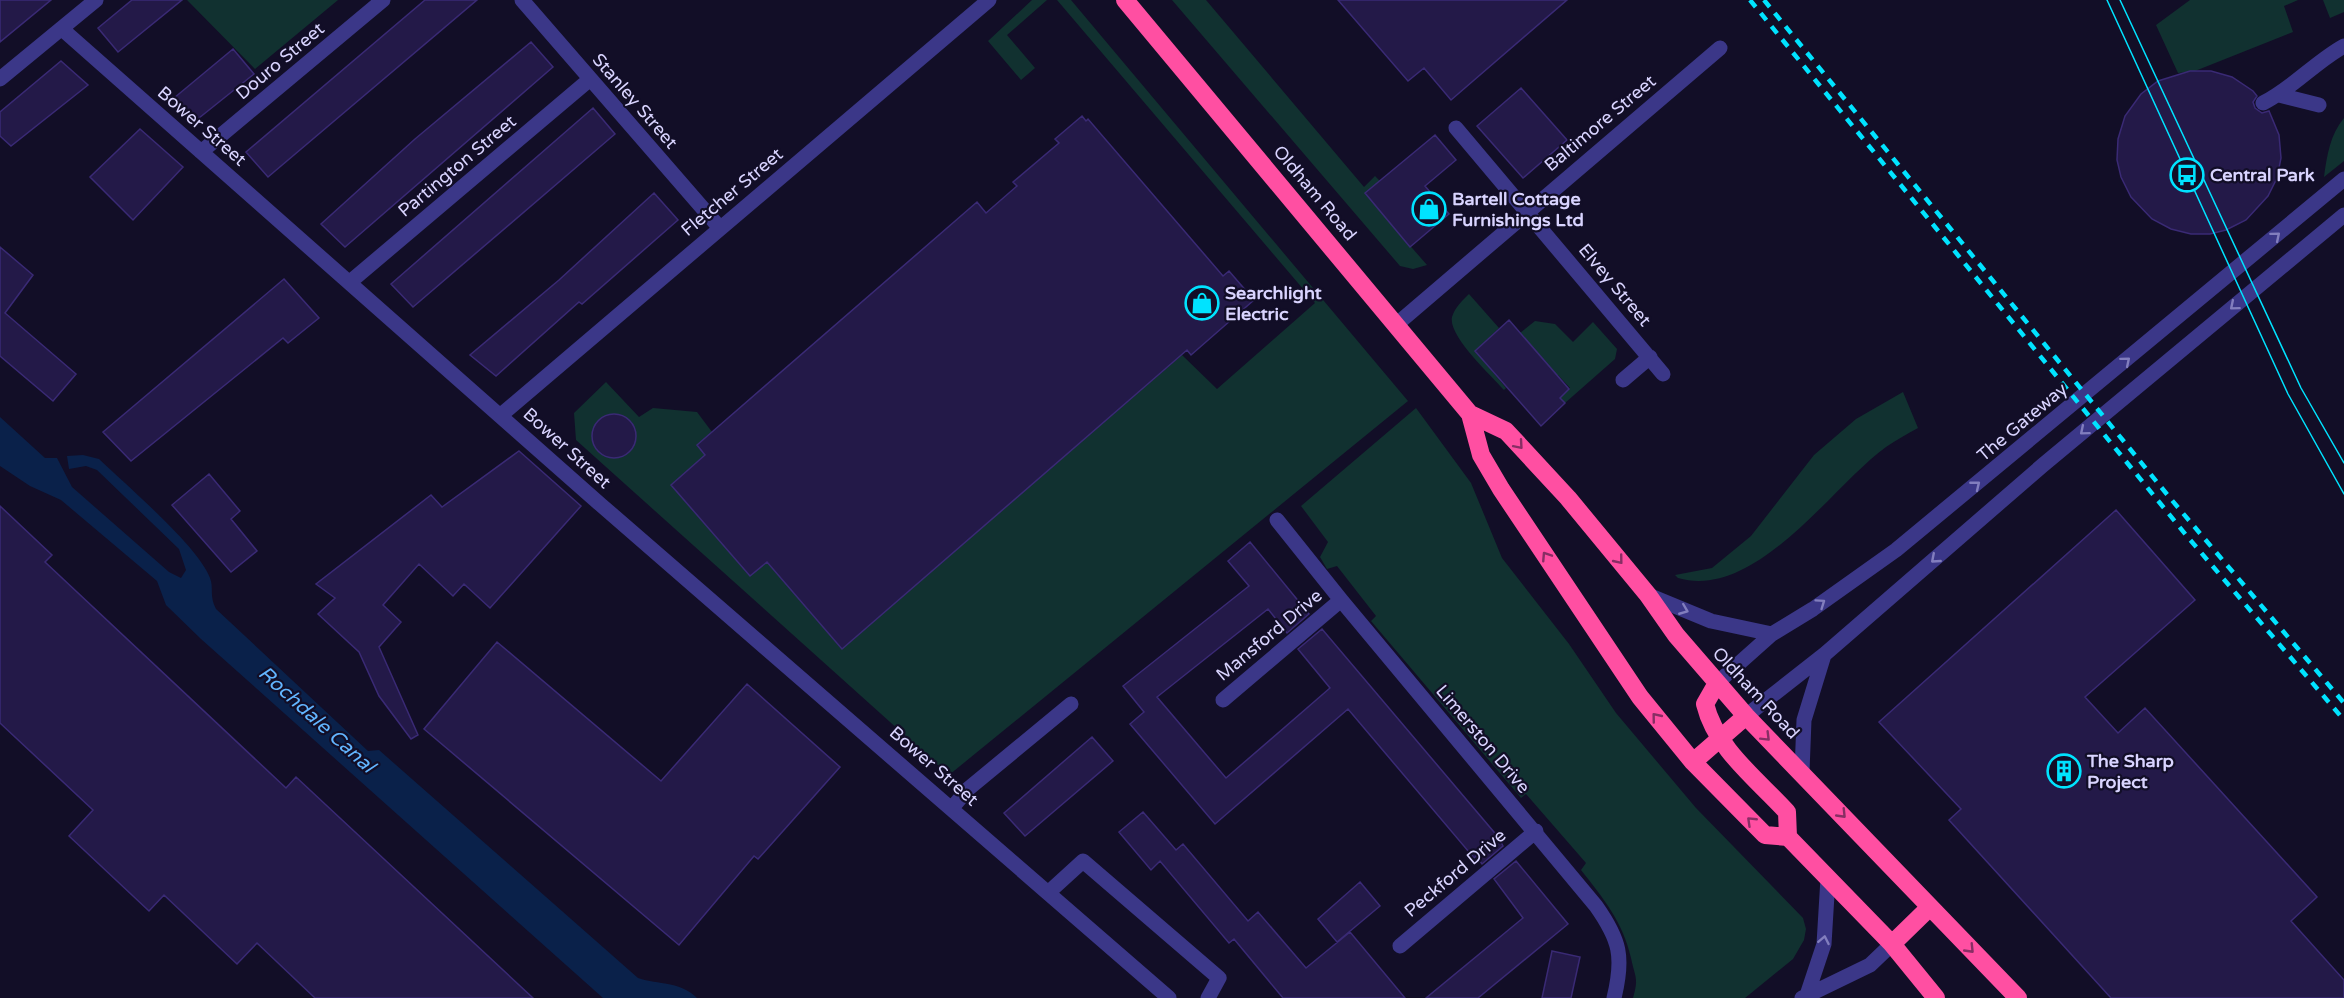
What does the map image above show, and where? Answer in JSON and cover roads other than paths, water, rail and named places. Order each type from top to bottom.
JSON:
[{"type":"highway","name":"Oldham Road","points":[[1125,0],[1398,324],[1470,414],[1481,455],[1501,489],[1640,697],[1693,762],[1765,835],[1788,837]]},
{"type":"highway","name":"Oldham Road","points":[[1470,414],[1506,431],[1568,498],[1648,595],[1676,635],[1746,716],[2018,998]]},
{"type":"highway","points":[[1717,683],[1705,704],[1710,724],[1719,739],[1787,812],[1788,837],[1892,944],[1936,998]]},
{"type":"highway","points":[[1693,762],[1746,716]]},
{"type":"highway","points":[[1892,944],[1930,907]]},
{"type":"street","points":[[0,79],[96,0]]},
{"type":"street","name":"Douro Street","points":[[201,152],[383,0]]},
{"type":"street","name":"Stanley Street","points":[[522,0],[589,80],[719,227]]},
{"type":"street","name":"Fletcher Street","points":[[501,415],[719,227],[989,0]]},
{"type":"street","name":"Bower Street","points":[[62,29],[1169,998]]},
{"type":"street","points":[[2263,103],[2279,95],[2325,57],[2344,46]]},
{"type":"street","name":"Baltimore Street","points":[[1398,324],[1527,211],[1720,48]]},
{"type":"street","name":"Partington Street","points":[[350,282],[589,80]]},
{"type":"street","points":[[2279,95],[2319,105]]},
{"type":"street","name":"Elvey Street","points":[[1456,128],[1664,374]]},
{"type":"street","name":"The Gateway","points":[[1717,683],[1772,634],[1813,609],[1896,550],[2344,179]]},
{"type":"street","points":[[1746,716],[1825,654],[2043,465],[2344,215]]},
{"type":"street","points":[[1623,380],[1650,357]]},
{"type":"street","name":"Limerston Drive","points":[[1278,520],[1341,600],[1536,831],[1611,927],[1619,948],[1620,975],[1614,998]]},
{"type":"street","points":[[1648,595],[1700,617],[1772,634]]},
{"type":"street","name":"Mansford Drive","points":[[1223,700],[1341,600]]},
{"type":"street","points":[[1802,772],[1804,720],[1809,695],[1825,654]]},
{"type":"street","points":[[952,808],[968,789],[1071,704]]},
{"type":"street","name":"Peckford Drive","points":[[1400,945],[1536,831]]},
{"type":"street","points":[[1049,892],[1083,861],[1219,978],[1208,998]]},
{"type":"street","points":[[1804,997],[1824,944],[1828,878]]},
{"type":"street","points":[[1804,997],[1834,985],[1870,965],[1892,944]]},
{"type":"water","name":"Rochdale Canal","points":[[0,417],[45,458],[57,458],[72,487],[169,572],[181,578],[186,570],[179,549],[97,470],[86,466],[69,469],[67,456],[83,455],[99,459],[177,533],[203,565],[210,578],[216,609],[368,751],[379,750],[638,978],[676,986],[697,998],[603,998],[201,639],[166,605],[157,581],[61,500],[30,486],[0,466]]},
{"type":"tram line","points":[[2107,0],[2288,394],[2344,494]]},
{"type":"tram line","points":[[2120,0],[2301,388],[2344,463]]},
{"type":"railway","points":[[1750,0],[2186,535],[2344,720]]},
{"type":"railway","points":[[1764,0],[2170,498],[2344,703]]},
{"type":"place","name":"Central Park","points":[[2187,175]]},
{"type":"place","name":"Bartell Cottage Furnishings Ltd","points":[[1429,209]]},
{"type":"place","name":"Searchlight Electric","points":[[1202,303]]},
{"type":"place","name":"The Sharp Project","points":[[2064,771]]}]
